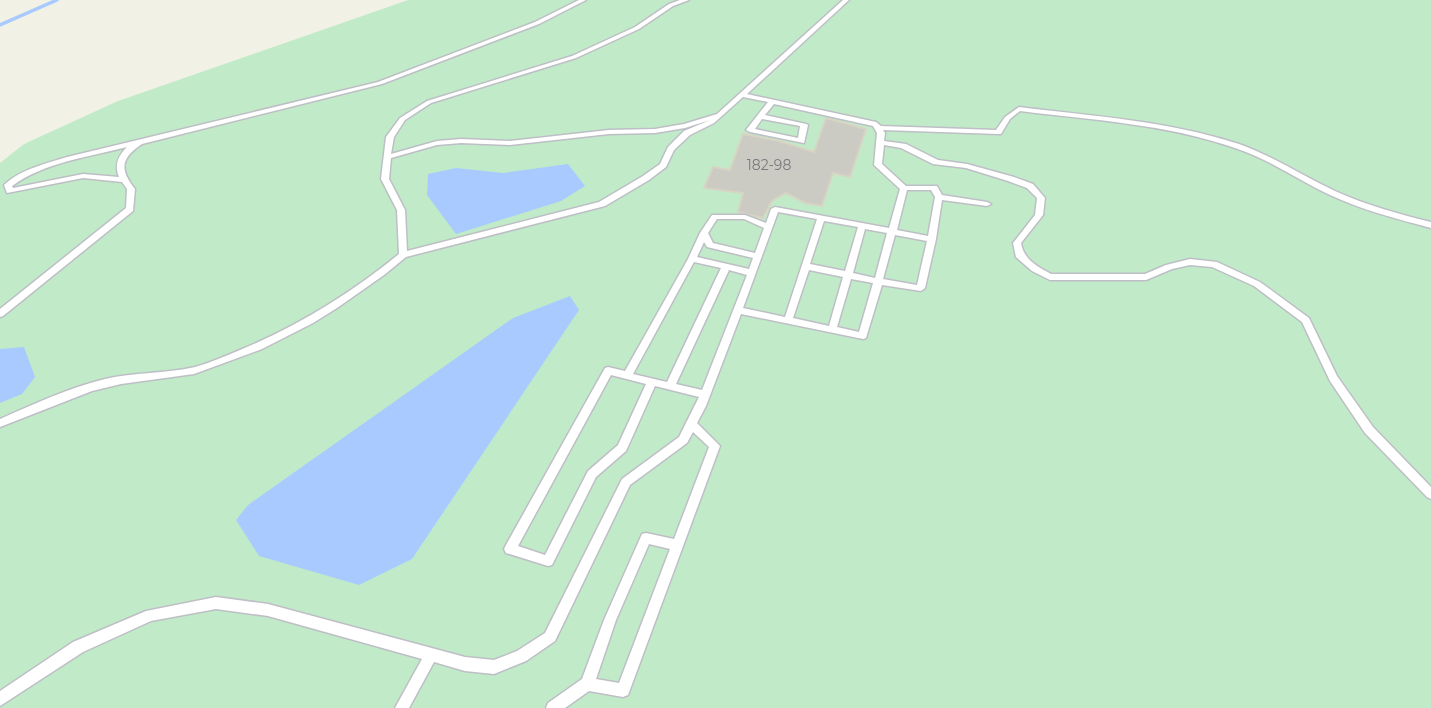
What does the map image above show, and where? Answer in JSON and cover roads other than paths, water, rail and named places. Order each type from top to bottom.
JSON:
[{"type":"lane","points":[[123,180],[83,176],[10,191],[8,185],[18,176],[41,168],[380,83],[537,23],[583,0]]},
{"type":"lane","points":[[403,255],[401,211],[385,179],[390,136],[402,118],[429,102],[574,57],[637,28],[671,5],[686,0]]},
{"type":"lane","points":[[0,423],[120,380],[166,377],[203,368],[260,346],[321,316],[377,278],[403,255],[602,204],[663,165],[671,149],[687,133],[712,122],[846,0]]},
{"type":"lane","points":[[744,95],[876,124],[881,133],[878,165],[904,188],[934,188],[939,197],[920,288],[805,266]]},
{"type":"lane","points":[[760,116],[804,125],[801,141],[750,130],[760,116],[772,101]]},
{"type":"lane","points":[[878,128],[998,132],[1007,118],[1019,109],[1152,125],[1236,146],[1281,164],[1329,192],[1382,212],[1431,225]]},
{"type":"lane","points":[[387,157],[438,143],[461,141],[510,144],[609,132],[655,131],[685,126],[720,114]]},
{"type":"lane","points":[[0,314],[130,209],[131,189],[118,169],[121,156],[139,142]]},
{"type":"lane","points":[[879,142],[903,146],[936,162],[967,166],[1030,187],[1041,198],[1039,215],[1017,243],[1019,255],[1035,269],[1050,277],[1146,277],[1190,262],[1214,264],[1256,284],[1306,320],[1333,379],[1369,430],[1431,494]]},
{"type":"lane","points":[[738,310],[863,336],[904,188]]},
{"type":"lane","points":[[939,197],[987,204]]},
{"type":"lane","points":[[0,699],[78,647],[150,615],[216,603],[268,610],[465,664],[494,667],[521,656],[550,637],[625,482],[683,440],[692,425],[775,209],[932,239]]},
{"type":"lane","points":[[627,376],[715,216],[745,217],[769,227]]},
{"type":"lane","points":[[788,321],[821,218]]},
{"type":"lane","points":[[832,330],[862,226]]},
{"type":"lane","points":[[704,233],[710,245],[758,256]]},
{"type":"lane","points":[[692,259],[752,273]]},
{"type":"lane","points":[[670,387],[726,267]]},
{"type":"lane","points":[[652,382],[622,448],[592,474],[548,562],[510,549],[608,371],[652,382],[705,396]]},
{"type":"lane","points":[[587,684],[623,690],[715,446],[692,425]]},
{"type":"lane","points":[[553,708],[587,684],[610,620],[646,538],[676,545]]},
{"type":"lane","points":[[402,708],[431,655]]},
{"type":"water","points":[[568,164],[585,186],[561,201],[456,234],[427,195],[428,174],[456,168],[503,173]]},
{"type":"water","points":[[570,296],[579,310],[412,559],[359,585],[259,556],[236,520],[248,505],[513,318]]},
{"type":"water","points":[[24,347],[35,377],[22,394],[0,403],[0,349]]},
{"type":"waterway","points":[[0,25],[57,0]]}]
